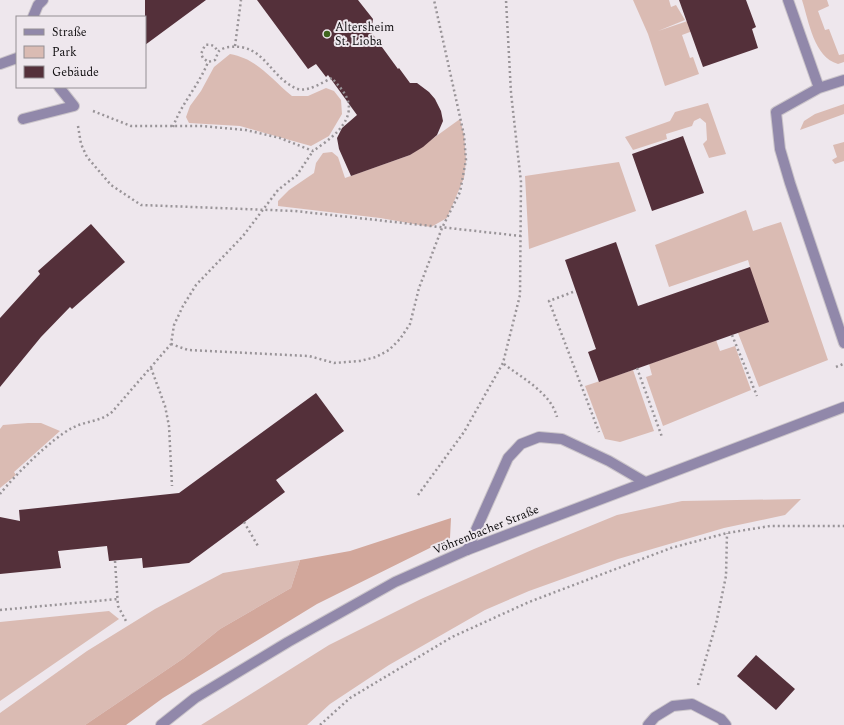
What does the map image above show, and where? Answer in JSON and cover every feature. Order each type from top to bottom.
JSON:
[{"type":"street","points":[[33,16],[38,5],[43,0]]},
{"type":"street","points":[[788,0],[819,88]]},
{"type":"street","points":[[0,64],[16,58]]},
{"type":"street","points":[[844,80],[819,88],[776,112],[780,149],[790,183],[844,343]]},
{"type":"street","points":[[23,119],[74,106],[60,88]]},
{"type":"street","name":"Vöhrenbacher Straße","points":[[160,725],[195,698],[288,642],[395,582],[467,550],[844,407]]},
{"type":"street","points":[[467,550],[508,458],[521,444],[539,437],[562,439],[609,461],[645,482]]},
{"type":"street","points":[[648,725],[655,718],[673,706],[692,704],[721,719],[726,725]]},
{"type":"path","points":[[235,46],[241,0]]},
{"type":"path","points":[[171,344],[188,350],[309,356],[334,363],[360,361],[376,357],[389,350],[400,339],[410,324],[419,288],[442,228],[460,192],[464,178],[466,160],[464,135],[434,0]]},
{"type":"path","points":[[418,495],[464,432],[503,364],[520,295],[521,182],[511,93],[506,0]]},
{"type":"path","points":[[205,46],[215,46],[218,52],[216,60],[208,62],[201,54],[205,46]]},
{"type":"path","points":[[0,494],[11,479],[64,433],[74,427],[104,419],[112,412],[171,344],[174,325],[183,306],[196,285],[243,236],[278,190],[301,170],[313,151],[335,134],[345,121],[349,111],[348,99],[332,78],[307,89],[298,89],[285,81],[257,53],[247,48],[235,46],[226,47],[218,52]]},
{"type":"path","points":[[173,127],[178,113],[203,75],[208,62]]},
{"type":"path","points":[[313,151],[280,138],[246,130],[201,126],[131,126],[104,115],[74,106],[81,144],[87,157],[111,186],[141,205],[295,211],[521,236]]},
{"type":"path","points":[[572,292],[549,300],[609,461]]},
{"type":"path","points":[[732,335],[757,396]]},
{"type":"path","points":[[503,364],[541,393],[556,412],[562,439]]},
{"type":"path","points":[[836,367],[844,364]]},
{"type":"path","points":[[151,368],[165,406],[169,426],[172,486]]},
{"type":"path","points":[[637,368],[662,437]]},
{"type":"path","points":[[244,522],[258,546]]},
{"type":"path","points":[[320,725],[350,698],[452,637],[550,594],[671,548],[727,533],[770,526],[844,526]]},
{"type":"path","points":[[692,704],[716,624],[726,576],[727,533]]},
{"type":"path","points":[[115,560],[118,606],[127,623]]},
{"type":"path","points":[[0,610],[118,598]]},
{"type":"green space","points":[[633,0],[669,0],[671,7],[676,5],[685,20],[658,31],[717,11],[719,21],[682,35],[690,58],[693,57],[699,74],[665,86],[648,34]]},
{"type":"green space","points":[[802,0],[827,0],[829,6],[818,11],[825,30],[829,29],[839,55],[844,54],[844,62],[838,64],[823,54],[810,28]]},
{"type":"green space","points":[[230,54],[249,60],[264,70],[292,96],[308,96],[326,88],[334,91],[341,100],[342,114],[329,136],[311,146],[240,126],[189,123],[186,117],[190,106],[201,91],[214,67]]},
{"type":"green space","points":[[708,103],[726,154],[709,158],[703,144],[707,140],[706,123],[700,118],[694,121],[692,126],[666,134],[667,139],[633,150],[625,137],[670,121],[675,112]]},
{"type":"green space","points":[[844,104],[844,114],[800,130],[804,121],[815,114]]},
{"type":"green space","points":[[460,119],[464,135],[466,160],[464,178],[447,218],[431,227],[380,218],[278,206],[278,201],[289,190],[314,173],[316,163],[323,153],[332,152],[338,157],[345,178],[410,155]]},
{"type":"green space","points":[[844,142],[844,161],[835,164],[832,160],[837,157],[833,145]]},
{"type":"green space","points":[[619,162],[636,211],[529,249],[525,176]]},
{"type":"green space","points":[[746,210],[753,231],[781,222],[828,360],[759,387],[738,333],[750,267],[748,260],[669,287],[655,245]]},
{"type":"green space","points":[[716,340],[720,351],[735,346],[751,390],[663,426],[646,377],[652,375],[649,364]]},
{"type":"green space","points":[[633,370],[654,431],[620,442],[605,439],[585,386]]},
{"type":"green space","points":[[41,423],[60,431],[14,472],[16,475],[0,488],[0,429],[3,425]]},
{"type":"green space","points":[[801,499],[785,515],[724,528],[618,559],[529,591],[485,610],[389,665],[330,704],[307,725],[201,725],[329,645],[421,599],[534,549],[617,515],[682,501]]},
{"type":"green space","points":[[300,560],[291,588],[220,629],[184,658],[85,725],[0,725],[0,713],[87,651],[155,609],[223,573]]},
{"type":"green space","points":[[109,611],[119,619],[0,701],[0,622]]},
{"type":"shaded area","points":[[451,518],[450,538],[317,604],[163,698],[126,725],[85,725],[184,658],[220,629],[291,588],[300,560],[350,551]]},
{"type":"building","points":[[145,0],[206,0],[146,44]]},
{"type":"building","points":[[257,0],[358,0],[373,19],[371,32],[398,69],[399,68],[410,83],[417,83],[429,92],[435,99],[441,111],[443,121],[437,135],[423,147],[410,155],[351,176],[339,149],[337,138],[342,128],[357,115],[328,75],[326,77],[316,64],[308,69]]},
{"type":"building","points":[[679,0],[746,0],[756,27],[752,29],[758,48],[703,67]]},
{"type":"building","points":[[683,136],[704,193],[652,211],[632,154]]},
{"type":"building","points":[[91,224],[125,262],[72,309],[70,307],[41,337],[0,387],[0,318],[40,274],[38,271]]},
{"type":"building","points":[[616,242],[638,306],[750,267],[769,322],[599,382],[588,352],[596,349],[565,260]]},
{"type":"building","points":[[316,393],[344,431],[276,480],[285,492],[189,563],[143,568],[142,558],[109,561],[107,546],[58,551],[61,568],[0,574],[0,517],[20,521],[19,510],[179,493]]},
{"type":"building","points":[[756,655],[795,689],[776,710],[737,676]]},
{"type":"place","name":"Altersheim St. Lioba","points":[[327,34]]}]
